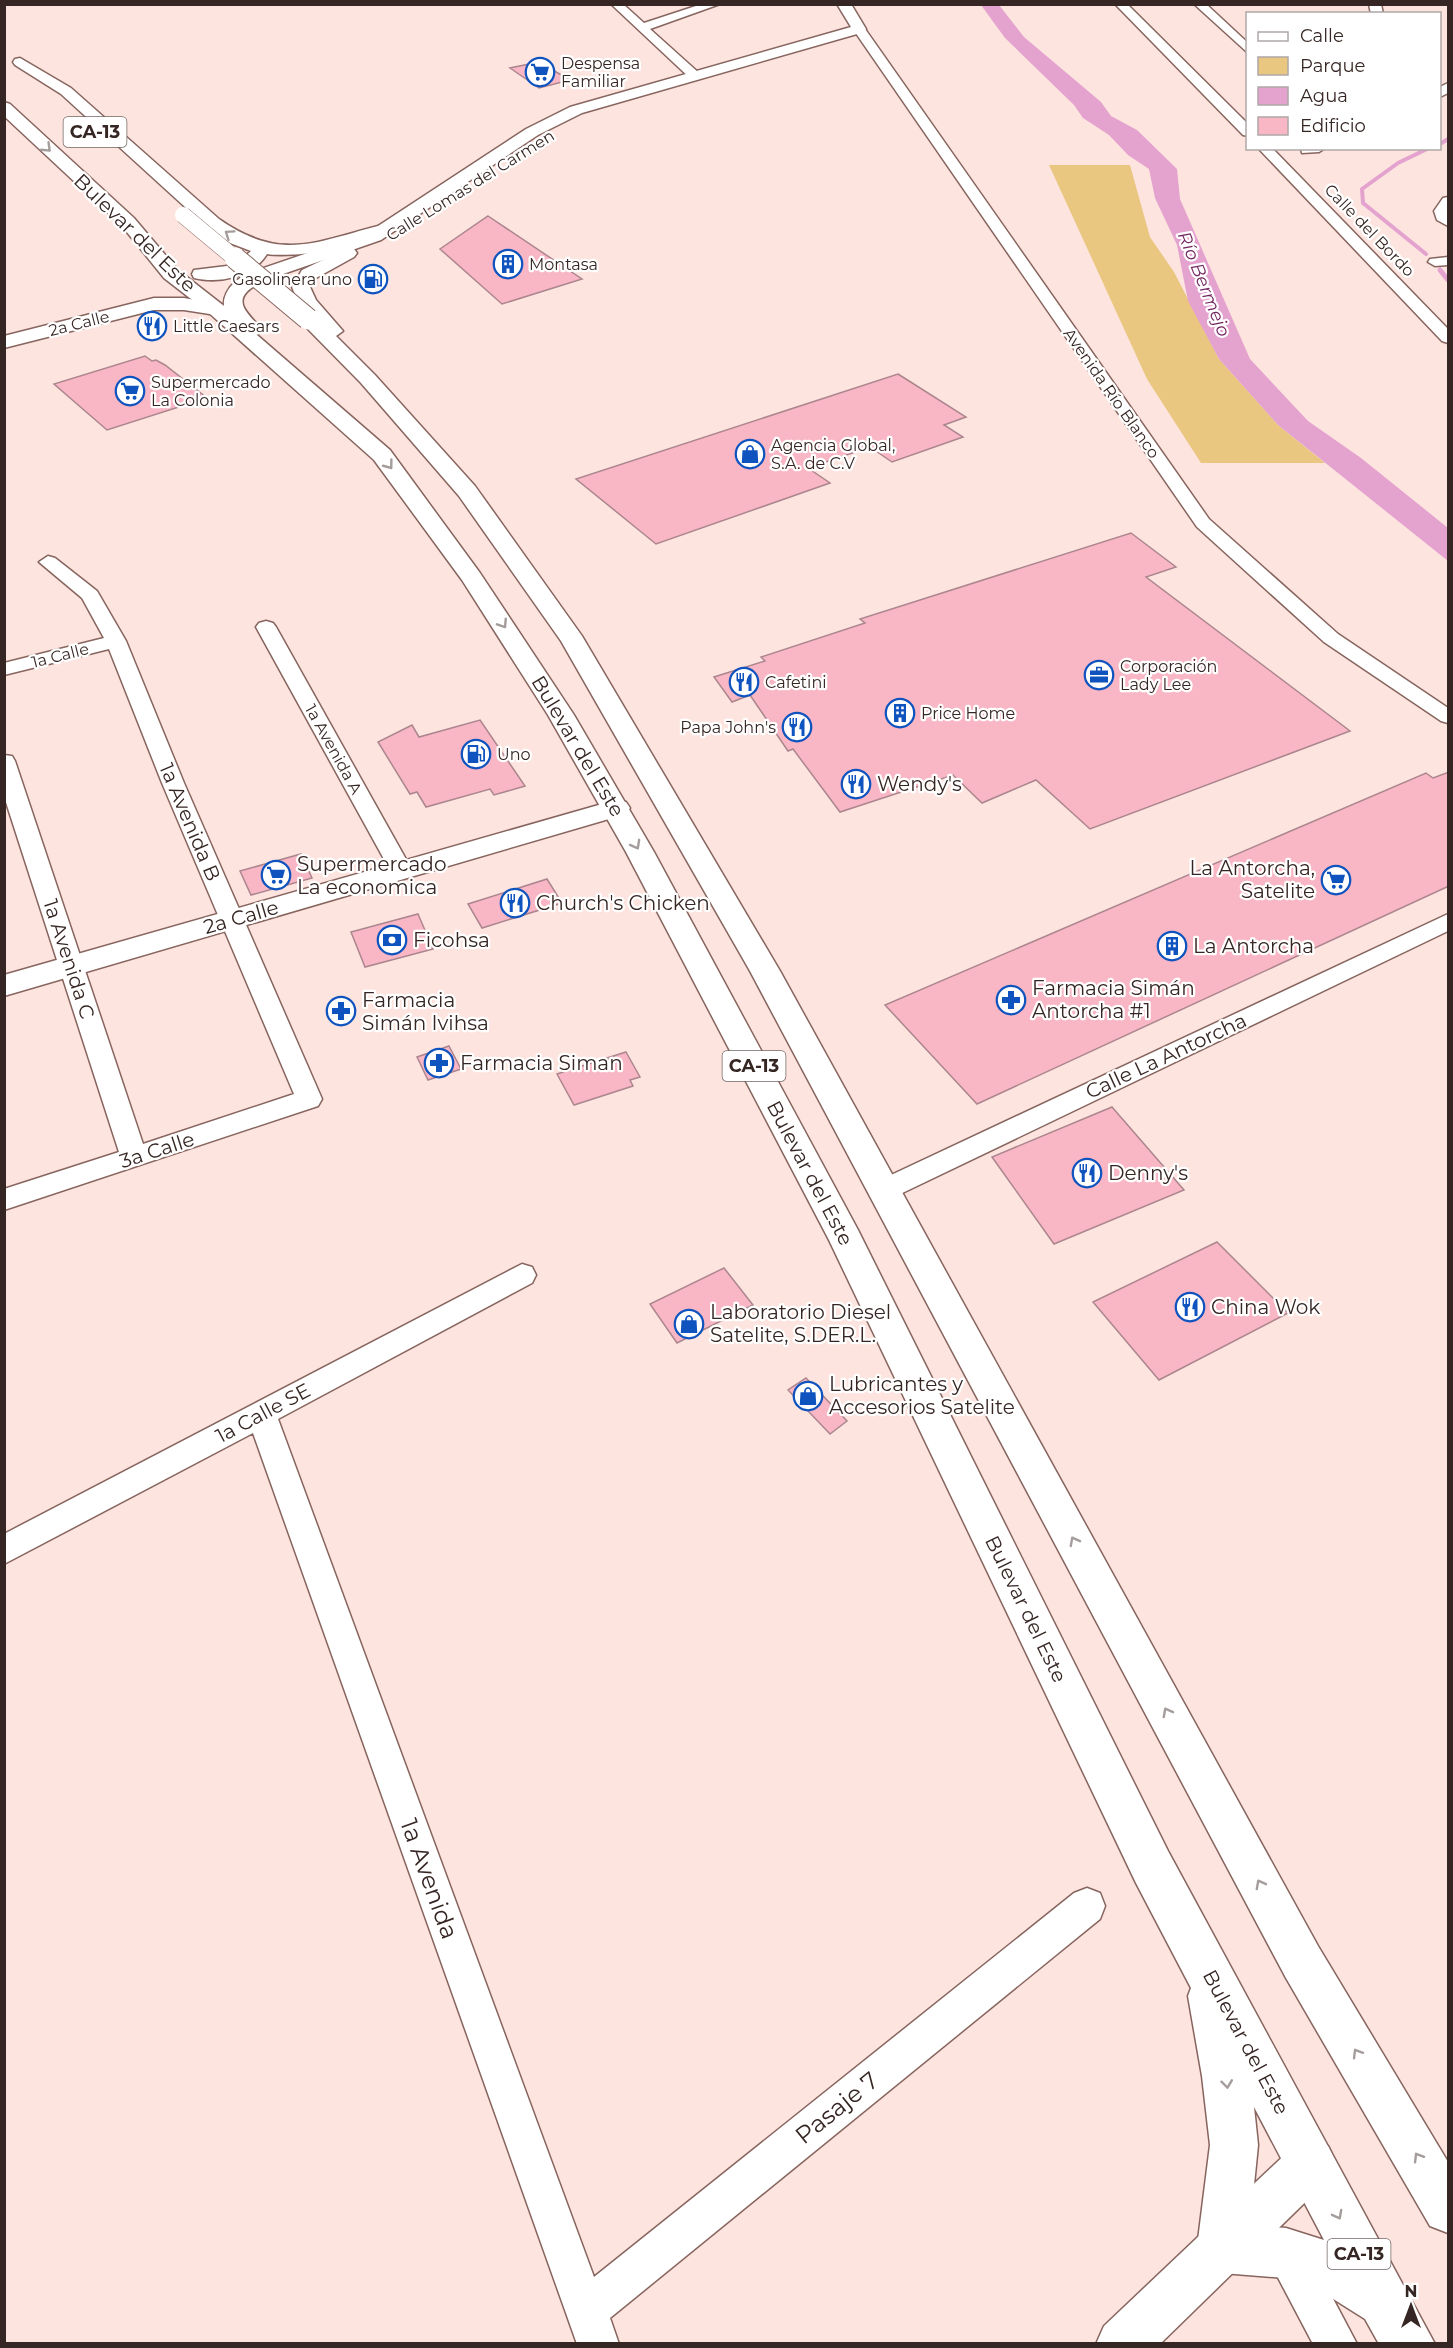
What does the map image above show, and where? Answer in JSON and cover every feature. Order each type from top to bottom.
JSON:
[{"type":"main road","name":"Avenida Río Blanco","points":[[844,4],[858,29]]},
{"type":"main road","name":"Calle Lomas del Carmen","points":[[256,277],[375,236],[532,132],[576,110],[858,29]]},
{"type":"main road","name":"CA-13","points":[[4,50],[20,62],[183,215],[308,319],[368,379],[467,491],[573,641],[765,971],[1302,1962],[1449,2208]]},
{"type":"main road","points":[[20,62],[72,96],[225,232],[254,246],[272,249],[321,247],[386,229]]},
{"type":"main road","name":"Bulevar del Este","points":[[4,107],[186,274],[216,309],[382,456],[472,578],[561,715],[616,808],[846,1240],[1152,1867],[1383,2301],[1409,2343]]},
{"type":"main road","name":"Calle Lomas del Carmen","points":[[256,277],[348,253],[387,239],[585,113],[588,108]]},
{"type":"main road","points":[[154,304],[186,274],[224,273],[247,266],[258,252],[254,246]]},
{"type":"main road","points":[[348,253],[307,276],[302,287],[304,297],[334,332],[392,388],[492,507],[544,579],[573,641]]},
{"type":"main road","points":[[186,274],[256,277]]},
{"type":"main road","points":[[256,277],[236,291],[232,304],[233,312],[328,397],[347,417],[358,434]]},
{"type":"main road","name":"2a Calle","points":[[4,342],[154,304],[184,304],[216,309]]},
{"type":"main road","name":"2a Calle","points":[[4,986],[616,808]]},
{"type":"main road","points":[[1205,1965],[1226,2076],[1233,2145],[1222,2248]]},
{"type":"main road","points":[[1122,2343],[1311,2163]]},
{"type":"main road","points":[[1222,2248],[1286,2253],[1333,2269],[1383,2301]]},
{"type":"street","points":[[616,4],[695,76]]},
{"type":"street","points":[[641,28],[715,4]]},
{"type":"street","points":[[1120,4],[1246,130]]},
{"type":"street","points":[[1199,4],[1246,48]]},
{"type":"street","name":"Avenida Río Blanco","points":[[858,29],[1203,523],[1331,638],[1449,717]]},
{"type":"street","name":"Calle del Bordo","points":[[1266,150],[1449,338]]},
{"type":"street","points":[[1449,201],[1441,211],[1442,217],[1449,222]]},
{"type":"street","name":"1a Avenida B","points":[[48,562],[90,596],[116,641],[231,920],[309,1099]]},
{"type":"street","name":"1a Avenida A","points":[[267,627],[401,870]]},
{"type":"street","name":"1a Calle","points":[[4,669],[116,641]]},
{"type":"street","name":"1a Avenida C","points":[[4,761],[134,1157]]},
{"type":"street","name":"Calle La Antorcha","points":[[884,1190],[1449,922]]},
{"type":"street","name":"3a Calle","points":[[4,1200],[309,1099]]},
{"type":"street","name":"1a Calle SE","points":[[4,1550],[522,1275]]},
{"type":"street","name":"1a Avenida","points":[[261,1414],[592,2327]]},
{"type":"street","name":"Pasaje 7","points":[[592,2327],[1087,1906]]},
{"type":"street","points":[[1286,2253],[1336,2343]]},
{"type":"green space","points":[[1049,165],[1130,165],[1150,237],[1174,272],[1219,359],[1278,425],[1325,463],[1201,463],[1147,379]]},
{"type":"water","name":"Río Bermejo","points":[[981,5],[999,5],[1024,37],[1101,102],[1111,116],[1137,130],[1177,169],[1180,199],[1250,359],[1308,421],[1361,458],[1448,528],[1448,561],[1278,425],[1219,359],[1188,301],[1177,245],[1155,198],[1149,169],[1128,155],[1109,135],[1083,118],[1074,105],[1005,38]]},
{"type":"building","name":"Despensa Familiar","points":[[539,62],[570,80],[539,88],[510,68]]},
{"type":"building","name":"Montasa","points":[[488,216],[582,279],[502,304],[440,249]]},
{"type":"building","name":"Supermercado La Colonia","points":[[145,356],[165,365],[207,398],[107,430],[54,384]]},
{"type":"building","name":"Agencia Global, S.A. de C.V","points":[[898,374],[966,417],[944,425],[963,437],[892,462],[870,447],[808,468],[830,483],[656,544],[576,479]]},
{"type":"building","name":"Corporación Lady Lee","points":[[1131,533],[1176,567],[1146,577],[1350,731],[1090,829],[1036,780],[982,803],[953,775],[840,812],[793,749],[788,751],[750,695],[732,702],[714,677],[765,661],[761,657],[865,623],[860,619]]},
{"type":"building","points":[[480,720],[525,786],[494,795],[490,789],[426,807],[417,792],[410,794],[378,742],[412,725],[419,737]]},
{"type":"building","name":"La Antorcha","points":[[1449,772],[1449,886],[977,1104],[885,1005],[1426,773],[1433,778]]},
{"type":"building","name":"Supermercado La economica","points":[[301,854],[312,878],[251,895],[240,871]]},
{"type":"building","name":"Church's Chicken","points":[[547,879],[562,903],[482,928],[468,904]]},
{"type":"building","name":"Ficohsa","points":[[418,914],[433,949],[365,967],[351,932]]},
{"type":"building","name":"Farmacia Siman","points":[[449,1046],[461,1069],[428,1080],[417,1057]]},
{"type":"building","points":[[626,1052],[640,1077],[630,1080],[633,1086],[574,1105],[557,1074]]},
{"type":"building","name":"Denny's","points":[[1112,1107],[1184,1190],[1054,1244],[992,1157]]},
{"type":"building","name":"China Wok","points":[[1217,1242],[1288,1313],[1159,1380],[1093,1302]]},
{"type":"building","name":"Laboratorio Diesel Satelite, S.DER.L.","points":[[724,1268],[753,1305],[677,1343],[650,1304]]},
{"type":"building","points":[[806,1378],[847,1421],[830,1434],[788,1390]]},
{"type":"waterway","points":[[1441,143],[1448,139]]},
{"type":"waterway","points":[[1425,150],[1398,163],[1362,189],[1363,203],[1426,254]]},
{"type":"waterway","points":[[1440,270],[1448,280]]},
{"type":"place","name":"Despensa Familiar","points":[[540,72]]},
{"type":"place","name":"Montasa","points":[[508,264]]},
{"type":"place","name":"Gasolinera uno","points":[[373,279]]},
{"type":"place","name":"Little Caesars","points":[[152,326]]},
{"type":"place","name":"Supermercado La Colonia","points":[[130,391]]},
{"type":"place","name":"Agencia Global, S.A. de C.V","points":[[750,454]]},
{"type":"place","name":"Corporación Lady Lee","points":[[1099,675]]},
{"type":"place","name":"Cafetini","points":[[744,682]]},
{"type":"place","name":"Price Home","points":[[900,713]]},
{"type":"place","name":"Papa John's","points":[[797,727]]},
{"type":"place","name":"Uno","points":[[476,754]]},
{"type":"place","name":"Wendy's","points":[[856,784]]},
{"type":"place","name":"Supermercado La economica","points":[[276,875]]},
{"type":"place","name":"La Antorcha, Satelite","points":[[1336,880]]},
{"type":"place","name":"Church's Chicken","points":[[515,903]]},
{"type":"place","name":"Ficohsa","points":[[392,940]]},
{"type":"place","name":"La Antorcha","points":[[1172,946]]},
{"type":"place","name":"Farmacia Simán Antorcha #1","points":[[1011,1000]]},
{"type":"place","name":"Farmacia Simán Ivihsa","points":[[341,1011]]},
{"type":"place","name":"Farmacia Siman","points":[[439,1063]]},
{"type":"place","name":"Denny's","points":[[1087,1173]]},
{"type":"place","name":"China Wok","points":[[1190,1307]]},
{"type":"place","name":"Laboratorio Diesel Satelite, S.DER.L.","points":[[689,1324]]},
{"type":"place","name":"Lubricantes y Accesorios Satelite","points":[[808,1396]]}]
